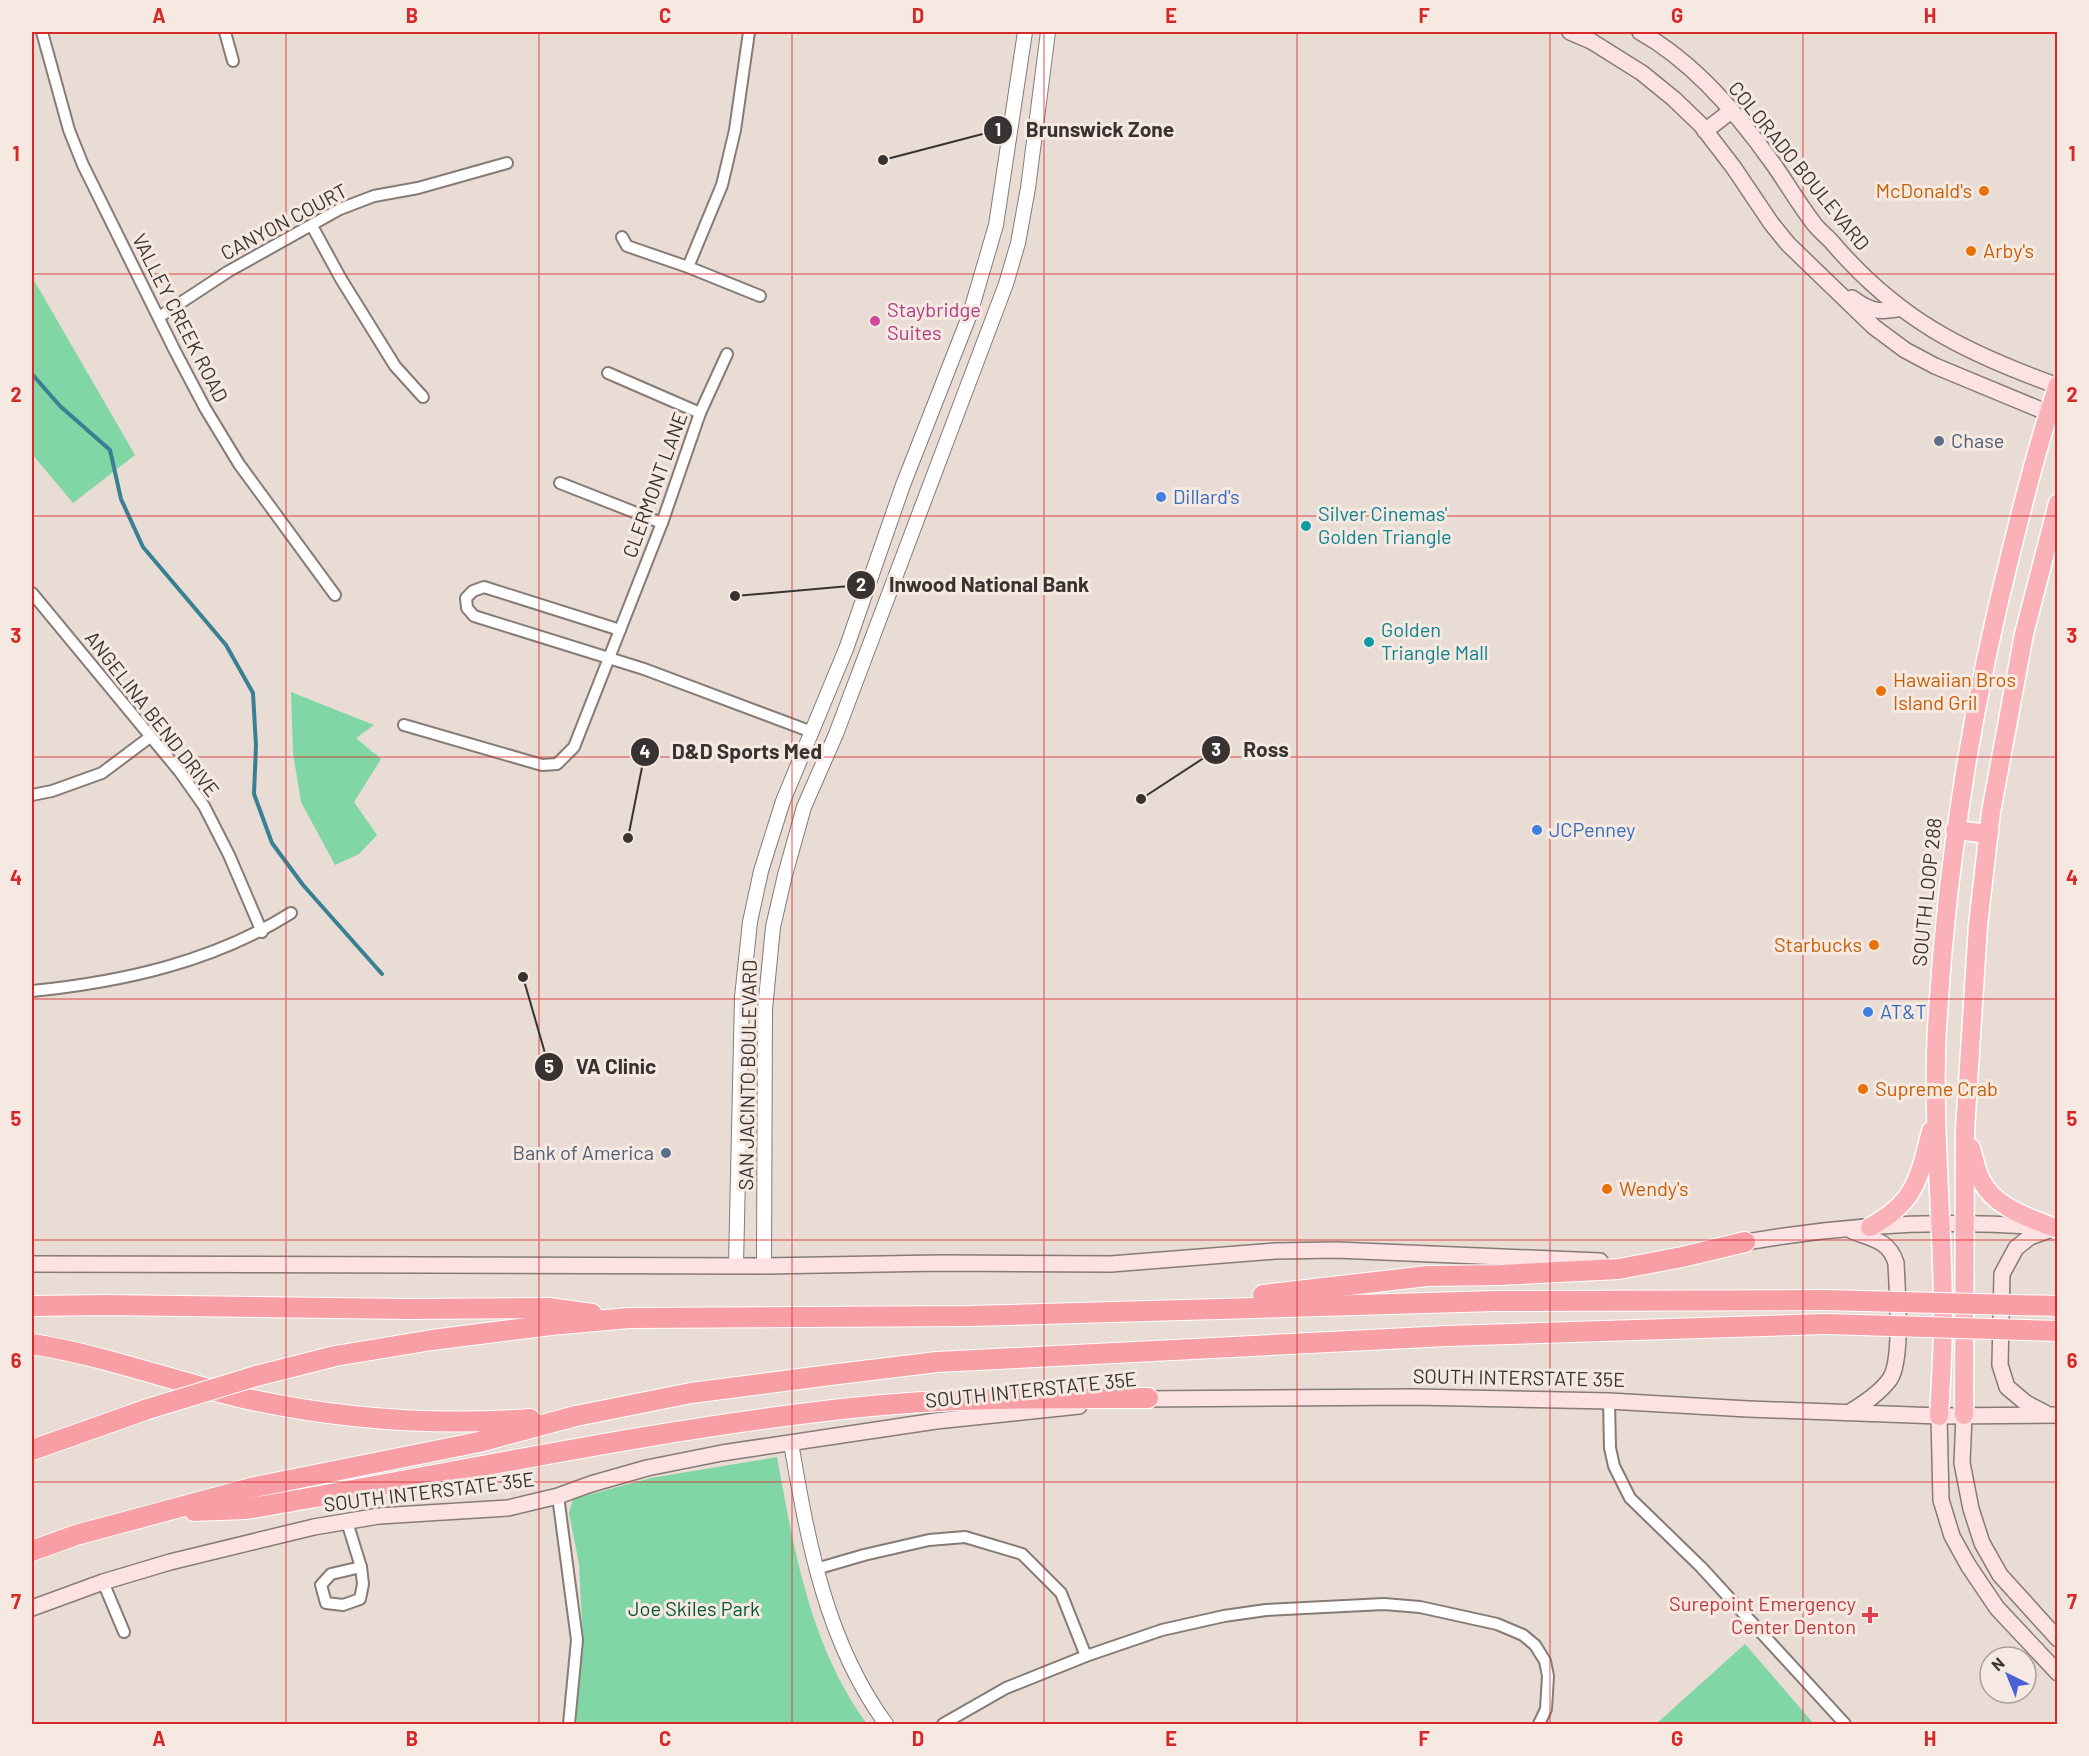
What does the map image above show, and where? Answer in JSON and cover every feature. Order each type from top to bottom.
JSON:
[{"type":"highway","name":"SOUTH LOOP 288","points":[[1939,1416],[1943,1316],[1936,1108],[1937,1030],[1944,922],[1958,807],[1989,639],[2053,415],[2057,386]]},
{"type":"highway","points":[[1964,1415],[1965,1130],[1978,925],[1991,812],[2024,634],[2058,503]]},
{"type":"highway","points":[[1958,807],[1991,812]]},
{"type":"highway","points":[[1955,830],[1989,834]]},
{"type":"highway","points":[[1870,1227],[1888,1218],[1902,1206],[1912,1190],[1921,1172],[1936,1108]]},
{"type":"highway","points":[[1965,1130],[1980,1179],[2000,1203],[2016,1213],[2056,1228]]},
{"type":"highway","points":[[1141,1309],[1427,1276],[1619,1269],[1745,1242]]},
{"type":"highway","points":[[32,1450],[148,1408],[256,1376],[335,1356],[432,1340],[629,1318],[971,1316],[1141,1309],[1495,1301],[1825,1300],[2058,1306]]},
{"type":"highway","points":[[32,1306],[549,1308],[629,1318]]},
{"type":"highway","points":[[32,1551],[76,1535],[255,1486],[479,1442],[576,1416],[691,1393],[938,1362],[1447,1336],[1825,1324],[2058,1331]]},
{"type":"highway","points":[[32,1344],[74,1351],[240,1397],[295,1408],[390,1421],[472,1423],[576,1416]]},
{"type":"highway","points":[[157,1512],[246,1509],[688,1429],[851,1408],[974,1398],[1148,1398]]},
{"type":"main road","points":[[1570,32],[1591,41],[1642,73],[1674,99],[1705,131],[1788,244],[1860,315],[1905,350],[1964,379],[2053,415]]},
{"type":"main road","name":"COLORADO BOULEVARD","points":[[1640,32],[1697,74],[1731,111],[1773,164],[1816,226],[1854,269],[1934,332],[1986,359],[2057,386]]},
{"type":"main road","points":[[1705,131],[1731,111]]},
{"type":"main road","points":[[1788,244],[1803,251],[1863,307],[1885,312],[1901,308]]},
{"type":"main road","points":[[32,1264],[764,1266],[940,1263],[1111,1264],[1230,1254],[1336,1250],[1590,1262],[1666,1256],[1745,1242],[1870,1227],[1940,1223],[2056,1228]]},
{"type":"main road","points":[[2052,1414],[2014,1395],[2007,1387],[2000,1365],[2002,1274],[2016,1248],[2030,1237],[2056,1228]]},
{"type":"main road","points":[[1846,1229],[1880,1242],[1893,1250],[1896,1263],[1897,1356],[1890,1378],[1876,1395],[1850,1412]]},
{"type":"main road","name":"SOUTH INTERSTATE 35E","points":[[32,1608],[103,1582],[252,1541],[314,1527],[379,1516],[508,1508],[558,1496],[647,1468],[722,1453],[936,1421],[1148,1398],[1412,1396],[1610,1401],[1939,1416],[2052,1414]]},
{"type":"main road","points":[[1964,1415],[1962,1463],[1971,1509],[1982,1543],[2000,1575],[2058,1639]]},
{"type":"main road","points":[[1939,1416],[1941,1500],[1952,1536],[1968,1565],[1997,1608],[2058,1673]]},
{"type":"street","name":"VALLEY CREEK ROAD","points":[[42,32],[69,130],[83,165],[205,408],[239,465],[335,595]]},
{"type":"street","points":[[225,32],[233,61]]},
{"type":"street","points":[[688,267],[722,184],[735,130],[749,32]]},
{"type":"street","name":"SAN JACINTO BOULEVARD","points":[[736,1265],[742,997],[750,922],[761,870],[783,801],[846,649],[921,440],[970,314],[996,225],[1025,32]]},
{"type":"street","name":"SAN JACINTO BOULEVARD","points":[[764,1266],[765,1009],[773,927],[804,807],[843,716],[993,317],[1018,243],[1048,32]]},
{"type":"street","points":[[1014,111],[1039,104]]},
{"type":"street","points":[[1014,111],[1036,126]]},
{"type":"street","name":"CANYON COURT","points":[[159,317],[229,271],[340,209],[374,196],[418,188],[507,163]]},
{"type":"street","points":[[312,226],[340,279],[395,366],[423,397]]},
{"type":"street","points":[[622,237],[627,246],[688,267],[760,296]]},
{"type":"street","name":"CLERMONT LANE","points":[[404,725],[542,765],[557,764],[574,747],[662,523],[700,413],[727,354]]},
{"type":"street","points":[[608,374],[700,413]]},
{"type":"street","points":[[921,440],[944,447]]},
{"type":"street","points":[[560,483],[662,523]]},
{"type":"street","points":[[620,630],[484,587],[473,591],[466,598],[467,608],[474,616],[608,658],[812,732],[836,734]]},
{"type":"street","name":"ANGELINA BEND DRIVE","points":[[32,593],[180,772],[204,806],[229,855],[262,932]]},
{"type":"street","points":[[822,708],[843,716]]},
{"type":"street","points":[[32,795],[52,791],[102,773],[150,737]]},
{"type":"street","points":[[32,991],[82,986],[139,975],[189,960],[262,932],[291,913]]},
{"type":"street","points":[[750,922],[773,927]]},
{"type":"street","points":[[1610,1401],[1610,1448],[1614,1466],[1630,1498],[1701,1567],[1845,1725]]},
{"type":"street","points":[[791,1443],[804,1520],[827,1608],[864,1692],[886,1725]]},
{"type":"street","points":[[558,1496],[577,1640],[569,1725]]},
{"type":"street","points":[[347,1522],[361,1567]]},
{"type":"street","points":[[816,1569],[929,1540],[965,1537],[1022,1554],[1062,1593],[1086,1656]]},
{"type":"street","points":[[103,1582],[124,1632]]},
{"type":"street","points":[[943,1725],[1006,1688],[1086,1656],[1162,1630],[1224,1616],[1266,1610],[1384,1604],[1420,1607],[1497,1623],[1523,1635],[1535,1645],[1545,1661],[1548,1676],[1546,1709],[1539,1725]]},
{"type":"green space","points":[[32,277],[135,455],[73,503],[32,454]]},
{"type":"green space","points":[[291,692],[374,725],[356,738],[381,759],[354,802],[377,835],[359,854],[335,865],[301,802],[293,753]]},
{"type":"green space","name":"Joe Skiles Park","points":[[777,1457],[798,1562],[818,1630],[847,1694],[867,1724],[576,1724],[583,1642],[579,1564],[569,1513],[573,1499],[651,1478]]},
{"type":"green space","points":[[1745,1644],[1814,1724],[1656,1724]]},
{"type":"waterway","points":[[32,374],[60,406],[110,450],[121,499],[143,547],[226,645],[253,693],[256,746],[254,794],[272,843],[303,885],[382,974]]},
{"type":"place","name":"Brunswick Zone","points":[[883,160]]},
{"type":"place","name":"McDonald's","points":[[1984,191]]},
{"type":"place","name":"Arby's","points":[[1971,251]]},
{"type":"place","name":"Staybridge Suites","points":[[875,321]]},
{"type":"place","name":"Chase","points":[[1939,441]]},
{"type":"place","name":"Dillard's","points":[[1161,497]]},
{"type":"place","name":"Silver Cinemas' Golden Triangle","points":[[1306,526]]},
{"type":"place","name":"Inwood National Bank","points":[[735,596]]},
{"type":"place","name":"Golden Triangle Mall","points":[[1369,642]]},
{"type":"place","name":"Hawaiian Bros Island Gril","points":[[1881,691]]},
{"type":"place","name":"Ross","points":[[1141,799]]},
{"type":"place","name":"JCPenney","points":[[1537,830]]},
{"type":"place","name":"D&D Sports Med","points":[[628,838]]},
{"type":"place","name":"Starbucks","points":[[1874,945]]},
{"type":"place","name":"VA Clinic","points":[[523,977]]},
{"type":"place","name":"AT&T","points":[[1868,1012]]},
{"type":"place","name":"Supreme Crab","points":[[1863,1089]]},
{"type":"place","name":"Bank of America","points":[[666,1153]]},
{"type":"place","name":"Wendy's","points":[[1607,1189]]},
{"type":"place","name":"Surepoint Emergency Center Denton","points":[[1870,1615]]}]
